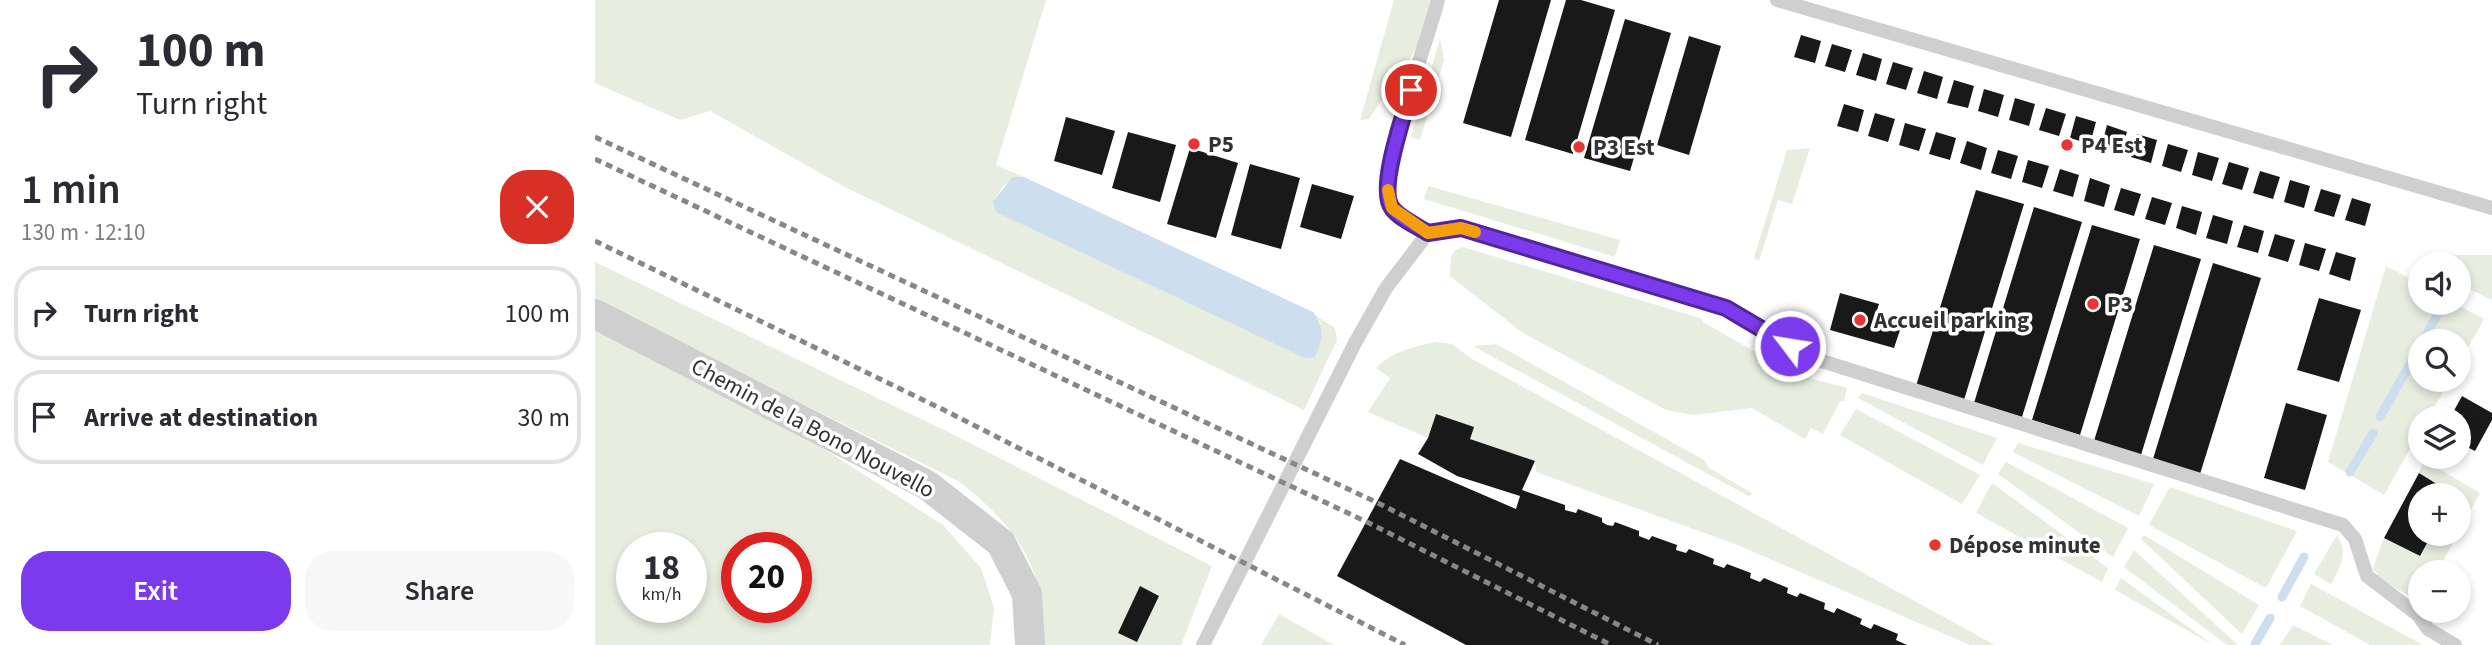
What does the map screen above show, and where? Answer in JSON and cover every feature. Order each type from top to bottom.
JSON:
[{"type":"street","name":"Chemin de la Bono Nouvello","points":[[595,314],[927,485],[1001,543],[1027,594],[1030,645]]},
{"type":"lane","points":[[1438,0],[1392,158],[1388,189],[1392,208],[1428,233],[1461,228],[1726,308],[1809,358],[2343,525],[2355,539],[2367,576],[2418,615],[2428,629],[2455,645]]},
{"type":"lane","points":[[1777,0],[2492,208]]},
{"type":"lane","points":[[1203,645],[1355,343],[1386,288],[1428,233]]},
{"type":"shaded area","points":[[595,0],[1046,0],[996,165],[1024,177],[1004,185],[993,201],[1322,325],[1315,315],[1335,328],[1337,340],[1304,410],[843,186],[710,111],[680,120],[595,83]]},
{"type":"shaded area","points":[[1394,0],[1432,0],[1422,40],[1369,119],[1360,120]]},
{"type":"shaded area","points":[[1440,39],[1444,60],[1420,140],[1411,137]]},
{"type":"shaded area","points":[[1810,148],[1792,204],[1778,200],[1759,261],[1754,258],[1787,150]]},
{"type":"shaded area","points":[[1428,186],[1620,240],[1615,257],[1424,199]]},
{"type":"shaded area","points":[[1463,247],[1703,319],[1703,322],[1794,374],[1847,388],[1844,401],[1840,401],[1823,434],[1811,428],[1805,439],[1752,408],[1693,415],[1666,410],[1523,333],[1450,276],[1451,257],[1455,250]]},
{"type":"shaded area","points":[[2471,255],[2492,255],[2492,300],[2471,290]]},
{"type":"shaded area","points":[[595,262],[944,430],[1212,566],[1181,645],[1043,645],[1040,594],[1024,551],[997,515],[979,498],[958,481],[595,301]]},
{"type":"shaded area","points":[[2386,266],[2408,278],[2408,315],[2471,315],[2471,312],[2484,319],[2471,342],[2471,329],[2408,329],[2408,392],[2443,392],[2435,406],[2408,406],[2408,452],[2384,495],[2328,462]]},
{"type":"shaded area","points":[[595,327],[763,410],[943,525],[981,568],[994,608],[990,645],[595,645]]},
{"type":"shaded area","points":[[1436,342],[1452,344],[1472,359],[1995,645],[1970,645],[1735,544],[1536,472],[1535,461],[1470,439],[1473,427],[1436,414],[1428,438],[1368,412],[1390,378],[1376,368],[1396,354]]},
{"type":"shaded area","points":[[1496,344],[1704,460],[1709,468],[1752,493],[1750,497],[1473,346]]},
{"type":"shaded area","points":[[1862,393],[1997,438],[1983,465],[1858,398]]},
{"type":"shaded area","points":[[1856,409],[1980,475],[1962,504],[1840,435]]},
{"type":"shaded area","points":[[2018,443],[2154,484],[2139,516],[2013,452]]},
{"type":"shaded area","points":[[2006,462],[2128,528],[2113,557],[1998,474]]},
{"type":"shaded area","points":[[2421,469],[2439,469],[2463,483],[2437,483],[2419,473]]},
{"type":"shaded area","points":[[1992,483],[2108,568],[2102,582],[1976,513]]},
{"type":"shaded area","points":[[2170,487],[2297,531],[2266,588],[2149,525]]},
{"type":"shaded area","points":[[2471,488],[2480,493],[2471,510]]},
{"type":"shaded area","points":[[2144,535],[2259,605],[2242,634],[2141,539]]},
{"type":"shaded area","points":[[2337,535],[2343,554],[2331,584],[2314,574]]},
{"type":"shaded area","points":[[2384,538],[2419,556],[2425,546],[2451,546],[2444,560],[2408,560],[2408,595],[2381,580],[2373,568]]},
{"type":"shaded area","points":[[2134,550],[2237,644],[2227,645],[2124,567]]},
{"type":"shaded area","points":[[2121,578],[2213,645],[2115,590]]},
{"type":"shaded area","points":[[2311,584],[2423,645],[2370,645],[2300,606]]},
{"type":"shaded area","points":[[1279,614],[1334,645],[1261,645]]},
{"type":"shaded area","points":[[2293,625],[2333,645],[2280,645]]},
{"type":"water","points":[[1013,177],[1024,177],[1313,312],[1321,334],[1315,357],[1305,358],[996,212],[993,201]]},
{"type":"building","points":[[1499,0],[1551,0],[1511,137],[1463,123]]},
{"type":"building","points":[[1566,0],[1581,0],[1615,10],[1573,154],[1525,140]]},
{"type":"building","points":[[1625,19],[1671,33],[1630,171],[1584,158]]},
{"type":"building","points":[[1801,35],[1821,41],[1815,63],[1794,57]]},
{"type":"building","points":[[1689,36],[1721,46],[1689,155],[1657,145]]},
{"type":"building","points":[[1832,44],[1852,50],[1845,72],[1825,66]]},
{"type":"building","points":[[1863,53],[1882,59],[1876,81],[1856,75]]},
{"type":"building","points":[[1893,62],[1913,68],[1906,90],[1886,84]]},
{"type":"building","points":[[1924,71],[1943,77],[1937,99],[1917,93]]},
{"type":"building","points":[[1954,80],[1974,86],[1968,108],[1947,103]]},
{"type":"building","points":[[1984,89],[2004,95],[1998,117],[1978,111]]},
{"type":"building","points":[[2015,98],[2035,104],[2029,126],[2009,120]]},
{"type":"building","points":[[1844,104],[1864,110],[1858,132],[1837,126]]},
{"type":"building","points":[[2046,108],[2066,114],[2059,136],[2039,130]]},
{"type":"building","points":[[1875,113],[1895,119],[1888,142],[1868,136]]},
{"type":"building","points":[[2076,116],[2096,122],[2090,144],[2070,138]]},
{"type":"building","points":[[1066,117],[1115,131],[1102,175],[1054,161]]},
{"type":"building","points":[[1905,123],[1926,129],[1919,151],[1899,145]]},
{"type":"building","points":[[2107,125],[2127,132],[2120,154],[2101,148]]},
{"type":"building","points":[[1128,132],[1176,145],[1160,202],[1112,188]]},
{"type":"building","points":[[1936,132],[1956,138],[1950,160],[1929,154]]},
{"type":"building","points":[[2137,134],[2157,140],[2151,163],[2131,157]]},
{"type":"building","points":[[1967,141],[1987,148],[1981,170],[1960,163]]},
{"type":"building","points":[[2168,144],[2188,150],[2181,172],[2162,166]]},
{"type":"building","points":[[1190,148],[1238,163],[1216,238],[1167,224]]},
{"type":"building","points":[[1998,150],[2018,156],[2011,179],[1991,173]]},
{"type":"building","points":[[2198,152],[2219,158],[2212,181],[2192,175]]},
{"type":"building","points":[[2028,160],[2049,166],[2042,188],[2022,182]]},
{"type":"building","points":[[2229,162],[2249,168],[2242,190],[2222,184]]},
{"type":"building","points":[[1250,164],[1300,178],[1281,249],[1231,235]]},
{"type":"building","points":[[2060,169],[2079,175],[2073,197],[2053,191]]},
{"type":"building","points":[[2260,171],[2280,177],[2273,199],[2253,193]]},
{"type":"building","points":[[2090,178],[2110,185],[2104,207],[2084,201]]},
{"type":"building","points":[[2290,180],[2310,186],[2304,208],[2284,202]]},
{"type":"building","points":[[1312,184],[1354,196],[1341,239],[1300,227]]},
{"type":"building","points":[[2121,188],[2141,194],[2134,216],[2114,210]]},
{"type":"building","points":[[2321,189],[2341,195],[2334,217],[2314,211]]},
{"type":"building","points":[[1976,190],[2024,204],[1964,400],[1916,386]]},
{"type":"building","points":[[2152,197],[2172,203],[2165,225],[2145,219]]},
{"type":"building","points":[[2352,198],[2371,204],[2365,226],[2345,220]]},
{"type":"building","points":[[2182,206],[2202,212],[2196,235],[2176,228]]},
{"type":"building","points":[[2034,207],[2082,222],[2022,417],[1974,403]]},
{"type":"building","points":[[2213,215],[2233,221],[2227,244],[2206,238]]},
{"type":"building","points":[[2092,225],[2140,239],[2080,435],[2032,420]]},
{"type":"building","points":[[2244,225],[2264,231],[2258,253],[2237,247]]},
{"type":"building","points":[[2275,234],[2295,240],[2288,262],[2268,256]]},
{"type":"building","points":[[2305,243],[2326,249],[2319,271],[2299,265]]},
{"type":"building","points":[[2154,245],[2201,259],[2141,455],[2094,441]]},
{"type":"building","points":[[2336,252],[2356,258],[2350,281],[2329,274]]},
{"type":"building","points":[[2213,263],[2261,278],[2200,474],[2153,459]]},
{"type":"building","name":"Accueil parking","points":[[1840,293],[1879,304],[1875,317],[1902,324],[1894,348],[1830,330]]},
{"type":"building","points":[[2319,298],[2361,310],[2339,382],[2297,370]]},
{"type":"building","points":[[2462,396],[2492,413],[2492,420],[2475,451],[2471,449],[2471,406],[2457,406]]},
{"type":"building","points":[[2286,403],[2327,415],[2305,490],[2264,478]]},
{"type":"building","points":[[1436,414],[1474,427],[1470,439],[1535,461],[1522,490],[1565,505],[1565,510],[1576,513],[1578,509],[1602,518],[1602,522],[1607,525],[1613,526],[1615,522],[1639,531],[1639,536],[1649,540],[1652,536],[1677,545],[1676,550],[1686,553],[1689,549],[1714,559],[1713,564],[1724,568],[1727,564],[1751,573],[1750,578],[1760,582],[1764,578],[1788,588],[1787,593],[1797,597],[1800,593],[1825,603],[1824,609],[1834,613],[1837,608],[1862,619],[1860,624],[1871,629],[1874,624],[1898,634],[1896,640],[1907,645],[1466,645],[1337,576],[1400,459],[1516,509],[1520,496],[1457,476],[1418,454],[1428,438]]},
{"type":"building","points":[[2419,473],[2435,483],[2414,483]]},
{"type":"building","points":[[2408,493],[2408,546],[2425,546],[2420,556],[2384,538]]},
{"type":"building","points":[[1140,586],[1159,596],[1137,642],[1118,633]]},
{"type":"waterway","points":[[2430,329],[2437,315]]},
{"type":"waterway","points":[[2380,417],[2408,367]]},
{"type":"waterway","points":[[2350,472],[2373,433]]},
{"type":"waterway","points":[[2282,597],[2304,557]]},
{"type":"waterway","points":[[2255,644],[2270,618]]},
{"type":"railway","points":[[595,137],[1378,503],[1658,645]]},
{"type":"railway","points":[[595,159],[1367,522],[1611,645]]},
{"type":"railway","points":[[595,241],[944,410],[1405,645]]},
{"type":"slow traffic","points":[[1388,190],[1392,208],[1428,233],[1461,228],[1475,232]]},
{"type":"place","name":"P5","points":[[1194,144]]},
{"type":"place","name":"P4 Est","points":[[2067,145]]},
{"type":"place","name":"P3 Est","points":[[1579,147]]},
{"type":"place","name":"P3","points":[[2093,304]]},
{"type":"place","name":"Accueil parking","points":[[1860,320]]},
{"type":"place","name":"Dépose minute","points":[[1935,545]]},
{"type":"route","points":[[1411,90],[1392,158],[1388,198],[1392,208],[1428,233],[1461,228],[1726,308],[1790,346]]}]
